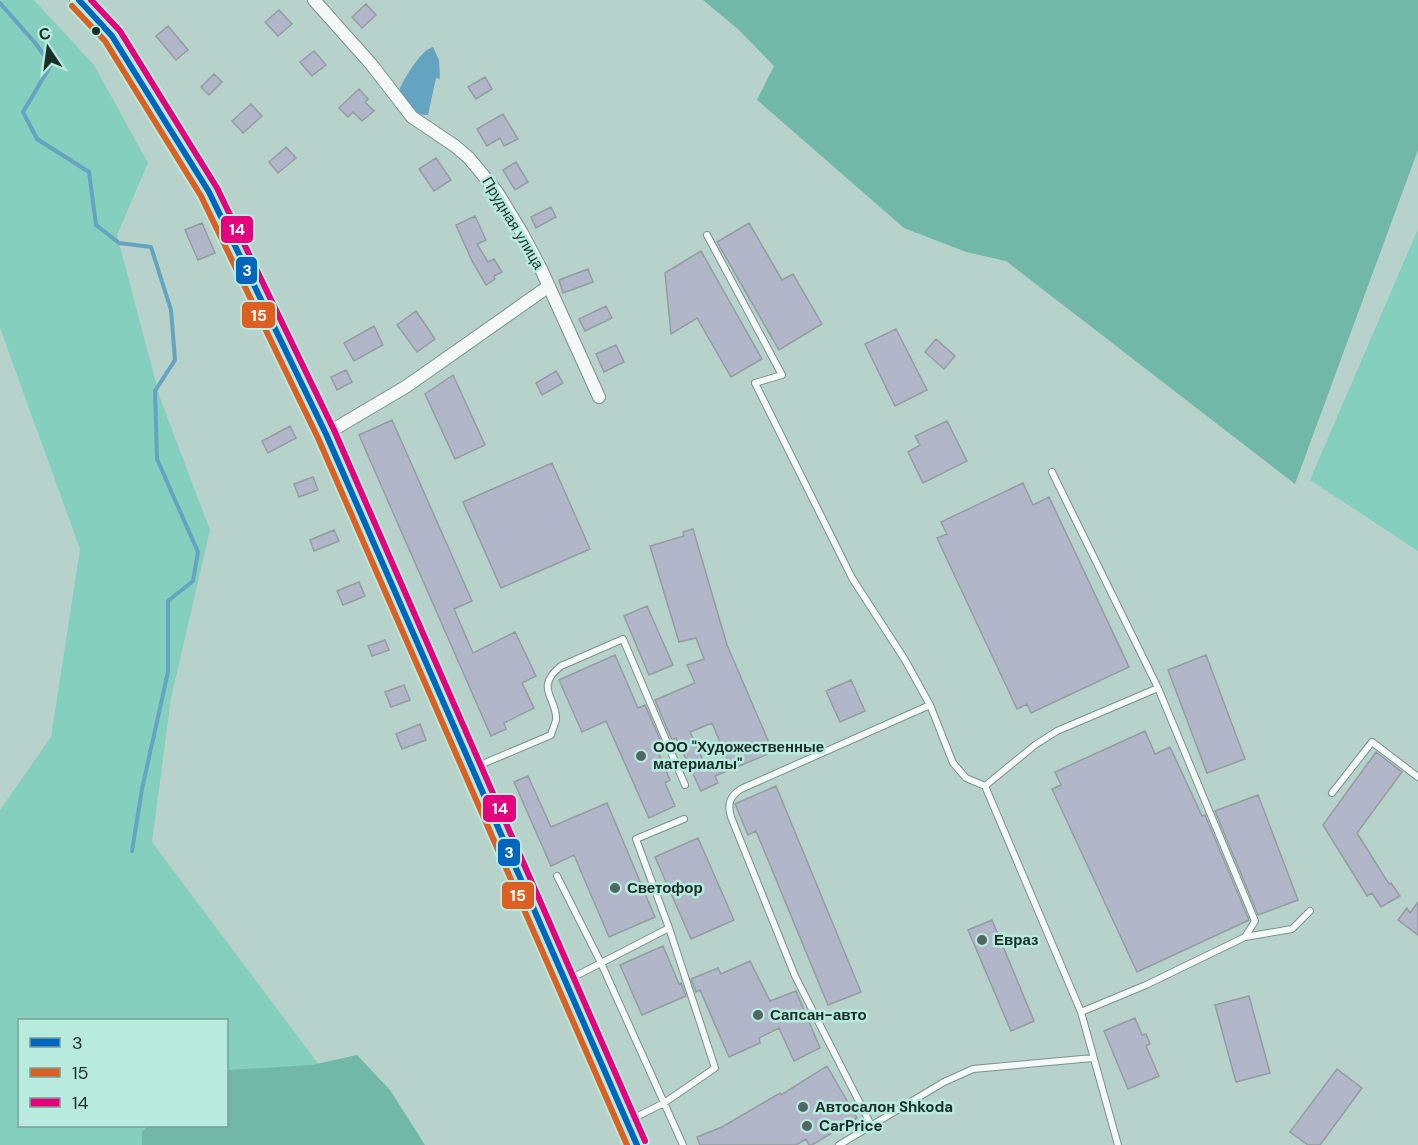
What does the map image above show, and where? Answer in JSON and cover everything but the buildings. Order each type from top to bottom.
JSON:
[{"type":"main road","points":[[79,0],[112,36],[209,192],[326,434],[637,1145]]},
{"type":"street","name":"Прудная улица","points":[[314,0],[371,64],[412,117],[455,146],[484,174],[522,233],[549,286],[599,397]]},
{"type":"street","points":[[326,434],[407,386],[549,286]]},
{"type":"lane","points":[[706,235],[782,375],[754,382],[852,578],[894,642],[930,705],[953,763],[966,778],[985,786],[1081,1012],[1118,1145]]},
{"type":"lane","points":[[1052,471],[1158,688],[1255,921],[1245,937]]},
{"type":"lane","points":[[472,768],[551,735],[555,718],[548,686],[552,674],[561,666],[623,639],[685,785]]},
{"type":"lane","points":[[985,786],[1035,745],[1057,731],[1158,688]]},
{"type":"lane","points":[[871,1125],[795,976],[731,817],[729,803],[731,797],[741,789],[930,705]]},
{"type":"lane","points":[[1332,793],[1372,742],[1418,777]]},
{"type":"lane","points":[[626,1121],[664,1103],[716,1068],[669,928],[636,839],[684,819]]},
{"type":"lane","points":[[557,876],[601,963],[683,1145]]},
{"type":"lane","points":[[1081,1012],[1146,985],[1245,937],[1292,929],[1310,911]]},
{"type":"lane","points":[[566,981],[669,928]]},
{"type":"lane","points":[[839,1145],[957,1075],[973,1069],[1094,1058]]},
{"type":"green space","points":[[0,0],[34,0],[94,65],[148,163],[117,235],[160,398],[210,530],[171,698],[152,842],[379,1145],[0,1145],[0,810],[51,737],[80,549],[0,328]]},
{"type":"green space","points":[[703,0],[1418,0],[1418,150],[1295,484],[1006,261],[966,252],[904,228],[757,100],[774,66],[739,30]]},
{"type":"green space","points":[[1418,229],[1418,551],[1310,480]]},
{"type":"green space","points":[[357,1055],[390,1090],[425,1145],[142,1145],[142,1132],[147,1127],[228,1127],[228,1070],[312,1065]]},
{"type":"water","points":[[433,47],[439,60],[440,79],[436,78],[428,115],[423,115],[411,108],[400,92],[400,88],[419,58]]},
{"type":"waterway","points":[[0,3],[51,65],[23,112],[37,139],[89,172],[96,225],[119,243],[151,247],[171,310],[175,360],[155,391],[157,459],[198,552],[193,581],[168,601],[168,672],[142,789],[132,851]]},
{"type":"transit line","name":"3","points":[[79,0],[112,36],[209,192],[326,434],[637,1145]]},
{"type":"transit line","name":"14","points":[[91,0],[120,31],[217,188],[334,430],[645,1141]]},
{"type":"transit line","name":"15","points":[[72,6],[105,41],[201,196],[318,438],[627,1145]]},
{"type":"place","name":"ООО \"Художественные материалы\"","points":[[641,756]]},
{"type":"place","name":"Светофор","points":[[615,888]]},
{"type":"place","name":"Евраз","points":[[982,940]]},
{"type":"place","name":"Сапсан-авто","points":[[758,1015]]},
{"type":"place","name":"Автосалон Shkoda","points":[[803,1107]]},
{"type":"place","name":"CarPrice","points":[[807,1126]]}]
